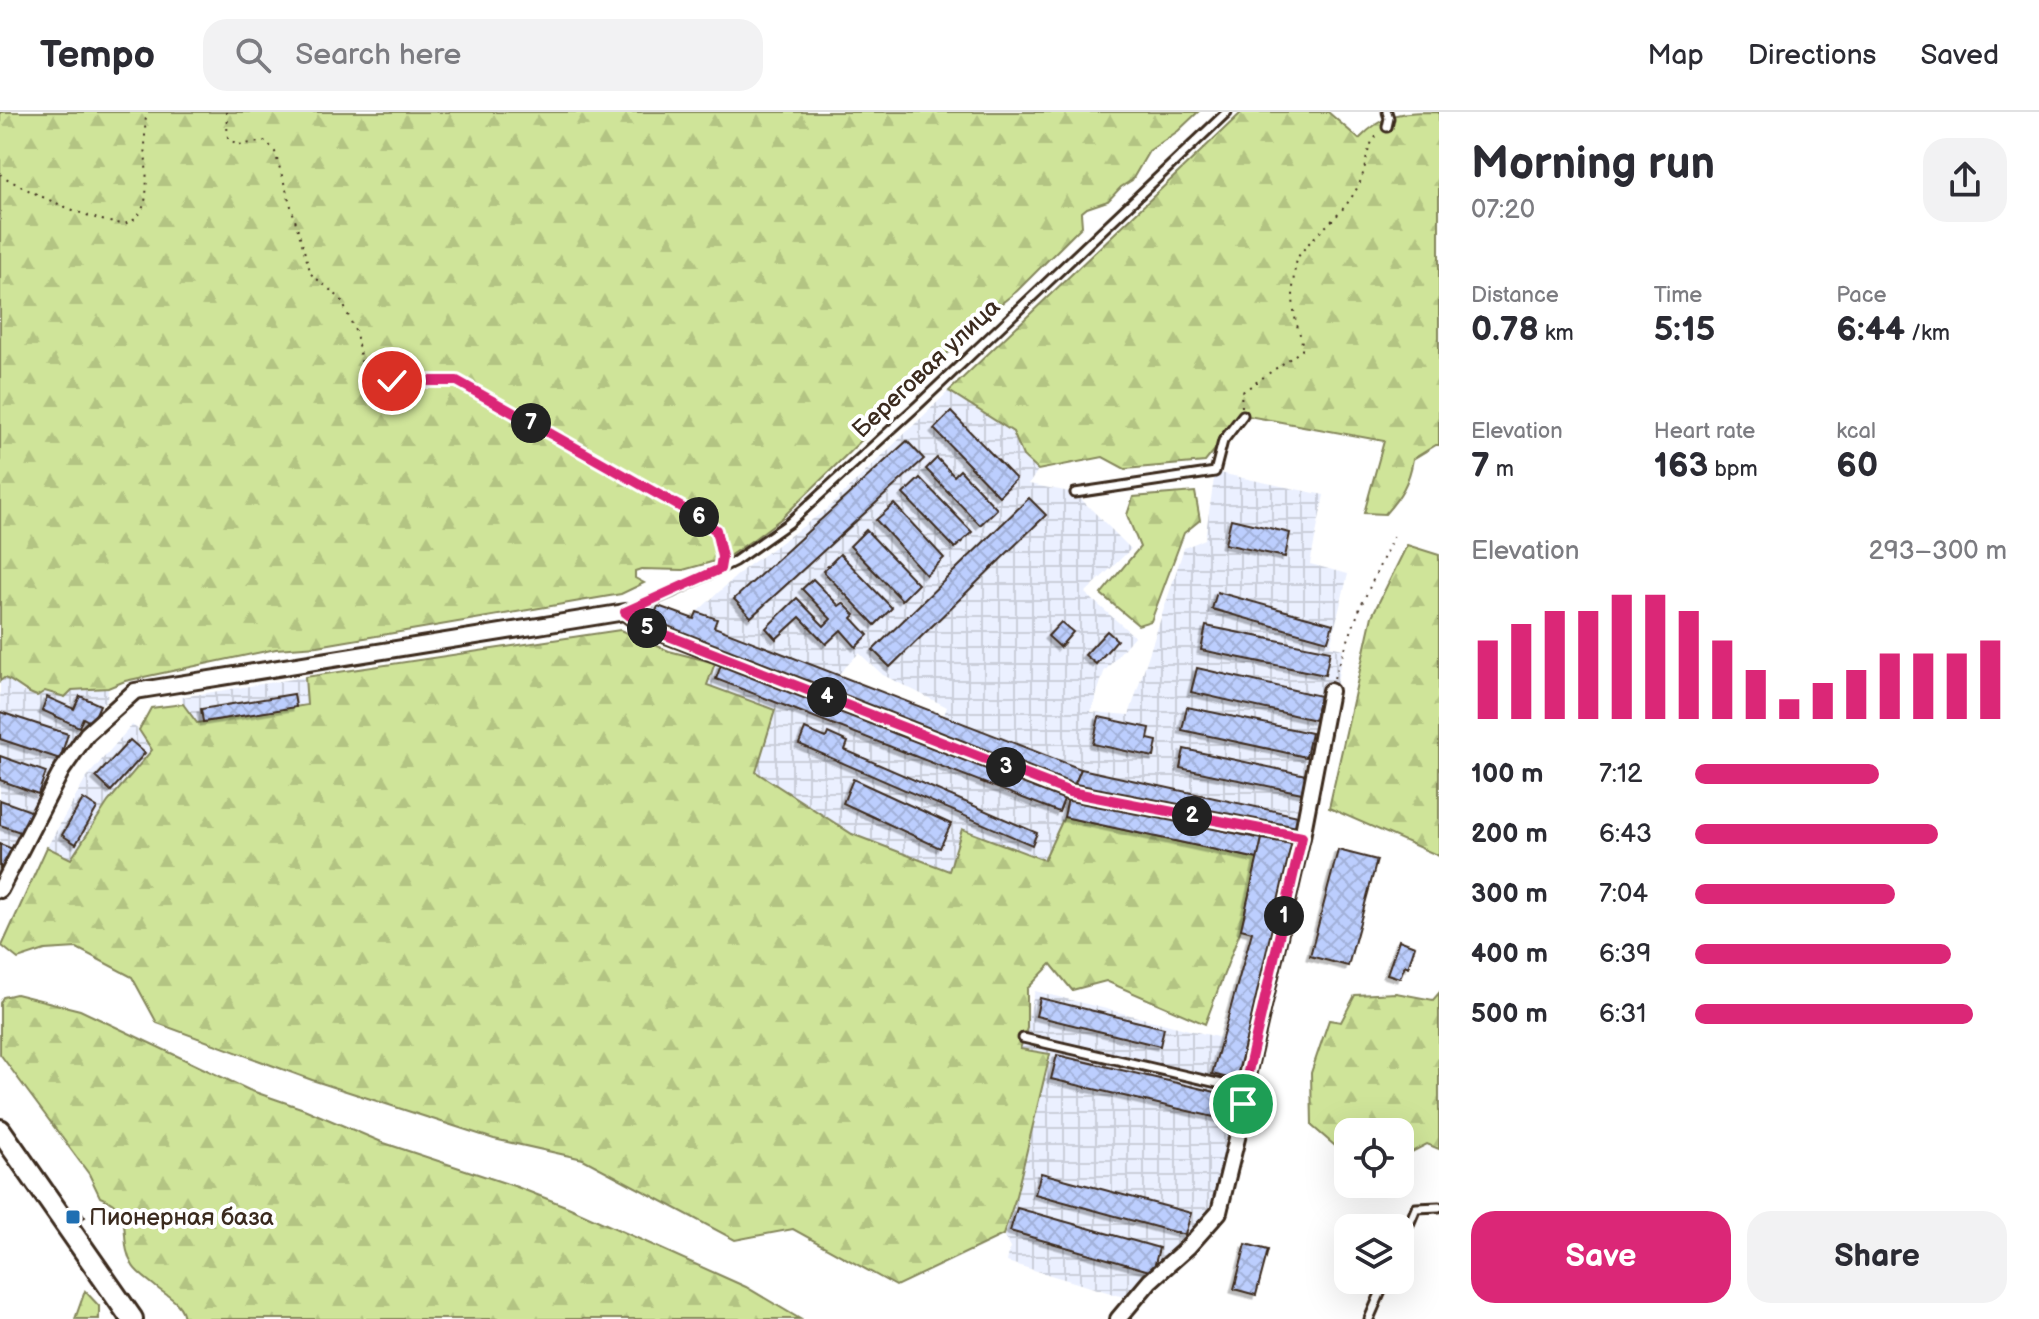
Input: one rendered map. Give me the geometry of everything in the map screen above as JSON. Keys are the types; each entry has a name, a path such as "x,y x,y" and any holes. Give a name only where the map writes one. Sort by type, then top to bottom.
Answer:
{"street":[{"path":"0,890 62,770 87,734 135,691 625,612 643,626 1070,792 1302,837"},
{"path":"1118,1319 1150,1281 1188,1247 1219,1212 1302,837 1330,691"},
{"path":"0,1130 132,1319"}],"lane":[{"name":"Береговая улица","path":"625,612 735,561 789,523 1227,112"},
{"path":"1387,112 1387,127"},
{"path":"1075,493 1215,472 1223,441 1243,415"},
{"path":"1023,1038 1244,1089"},
{"path":"1413,1214 1416,1208 1439,1207"},
{"path":"1369,1319 1380,1294"}],"path":[{"path":"0,174 86,215 125,224 138,218 145,202 144,125 147,112"},
{"path":"226,112 228,138 238,145 266,141 275,152 311,274 341,299 356,333 361,361 371,374 392,381 457,381 705,521 716,530 722,557 720,569"},
{"path":"1243,415 1241,393 1302,350 1303,340 1295,318 1295,267 1298,257 1346,207 1359,184 1371,140 1387,127"},
{"path":"1330,691 1360,608 1394,535"}],"shaded area":[{"path":"949,391 1013,432 1023,456 1038,470 1029,484 1075,493 1131,549 1085,593 1134,636 1104,672 1091,712 1129,715 1184,548 1205,539 1215,472 1324,495 1310,564 1348,574 1330,646 1343,649 1321,770 1219,1212 1134,1300 1007,1262 1010,1248 1003,1235 1015,1200 1049,1055 1020,1050 1035,991 1221,1038 1251,932 1241,929 1258,859 1044,860 962,829 949,872 852,834 756,772 707,684 715,663 1068,798 625,612 649,602 694,619 697,612 744,569 827,509","holes":["859,653 883,675 947,707 944,715 838,675"]},
{"path":"305,677 307,705 197,723 183,704 182,697"},
{"path":"4,678 13,681 23,692 45,691 65,697 72,690 108,688 107,700 100,705 43,803 35,801 0,886 0,681"},
{"path":"132,725 152,750 108,802 71,859 47,847 87,777"}],"green space":[{"path":"0,112 1198,112 1178,131 1149,151 1132,180 1108,201 1081,213 1082,226 1017,291 992,311 977,318 970,338 940,357 929,374 782,518 726,558 683,570 635,571 635,578 644,583 621,594 318,646 276,649 125,681 108,688 72,690 65,697 45,691 37,696 9,680 4,678 0,681"},
{"path":"1242,112 1328,112 1359,139 1377,123 1394,115 1439,112 1439,445 1413,459 1404,489 1385,514 1364,513 1384,441 1243,415 1205,462 1125,469 1103,457 1038,470 1023,456 1013,432 949,391"},
{"path":"1195,492 1200,520 1184,533 1151,621 1138,625 1101,594 1140,547 1127,515 1133,497"},
{"path":"1407,545 1439,555 1439,856 1329,808 1372,616"},
{"path":"620,630 669,651 715,663 707,685 775,710 756,772 852,834 949,871 962,829 1044,860 1064,817 1258,859 1241,929 1205,1024 1106,981 1072,990 1051,964 1027,989 1027,1028 1020,1049 1050,1054 1015,1200 1003,1235 896,1286 793,1229 735,1240 583,1159 494,1139 312,1080 157,1023 132,977 77,948 45,950 18,959 2,946 47,847 71,859 108,802 152,750 139,730 151,708 183,704 197,723 307,705 305,677"},
{"path":"1396,993 1433,1000 1439,993 1439,1149 1427,1144 1414,1151 1414,1118 1334,1118 1334,1145 1312,1126 1311,1073 1329,1020 1341,1022 1355,995"},
{"path":"16,994 80,1010 249,1090 304,1109 384,1143 568,1207 746,1287 800,1319 184,1319 178,1304 135,1269 128,1256 119,1210 100,1197 89,1174 0,1054 0,1003 3,997"},
{"path":"85,1291 99,1306 99,1319 75,1319"}],"building":[{"path":"951,412 1016,479 999,496 934,429"},
{"path":"907,441 924,459 751,617 734,599"},
{"path":"937,458 954,476 960,470 997,509 980,525 926,469"},
{"path":"920,478 972,532 955,548 903,494"},
{"path":"1029,498 1046,515 890,667 873,650"},
{"path":"894,504 944,558 926,575 876,520"},
{"path":"1231,519 1290,533 1285,557 1225,544"},
{"path":"866,530 918,584 902,600 850,546"},
{"path":"840,554 892,608 875,625 823,571"},
{"path":"813,579 839,606 843,603 855,615 852,618 868,635 856,647 841,630 826,644 800,617 776,639 766,628 797,598 824,626 831,619 802,589"},
{"path":"1217,592 1333,624 1328,641 1212,609"},
{"path":"658,606 694,619 697,612 717,619 714,627 1081,769 1074,786 652,622"},
{"path":"1061,622 1073,632 1060,647 1048,636"},
{"path":"1206,626 1330,651 1325,675 1201,650"},
{"path":"1107,631 1117,640 1096,664 1085,655"},
{"path":"721,665 1064,799 1059,812 716,679"},
{"path":"1197,668 1320,696 1315,720 1191,692"},
{"path":"294,694 296,707 203,722 201,709"},
{"path":"80,696 100,705 92,723 83,718 79,727 42,710 47,697 74,709"},
{"path":"1187,707 1311,733 1306,757 1182,730"},
{"path":"0,712 68,734 60,759 0,739"},
{"path":"1099,717 1150,728 1148,739 1157,741 1154,757 1093,744"},
{"path":"805,729 826,738 828,733 848,742 845,750 1037,833 1032,845 799,744"},
{"path":"130,740 145,753 111,791 96,777"},
{"path":"1184,749 1306,775 1302,793 1180,768"},
{"path":"0,756 46,772 38,794 0,780"},
{"path":"1081,769 1298,816 1295,832 1074,786"},
{"path":"853,779 951,824 940,848 843,803"},
{"path":"1068,798 1262,839 1258,859 1064,817"},
{"path":"83,799 97,808 76,844 62,835"},
{"path":"0,800 31,811 23,833 0,825"},
{"path":"1262,839 1295,844 1236,1080 1212,1074 1252,932 1241,929"},
{"path":"0,844 13,849 4,871 0,869"},
{"path":"1338,850 1377,860 1348,966 1310,956"},
{"path":"1399,940 1415,946 1408,967 1405,965 1400,978 1387,974"},
{"path":"1040,998 1164,1028 1160,1046 1036,1016"},
{"path":"1057,1055 1237,1097 1231,1121 1051,1079"},
{"path":"1041,1173 1191,1213 1185,1235 1035,1194"},
{"path":"78,1207 85,1217 80,1220 73,1210"},
{"path":"1017,1208 1159,1248 1153,1272 1010,1231"},
{"path":"1246,1244 1268,1250 1256,1295 1234,1289"}],"place":[{"name":"Пионерная база","path":"73,1217"}],"route":[{"path":"392,381 457,381 716,530 722,557 720,569 625,612 643,626 1070,792 1302,837 1243,1104"}]}
